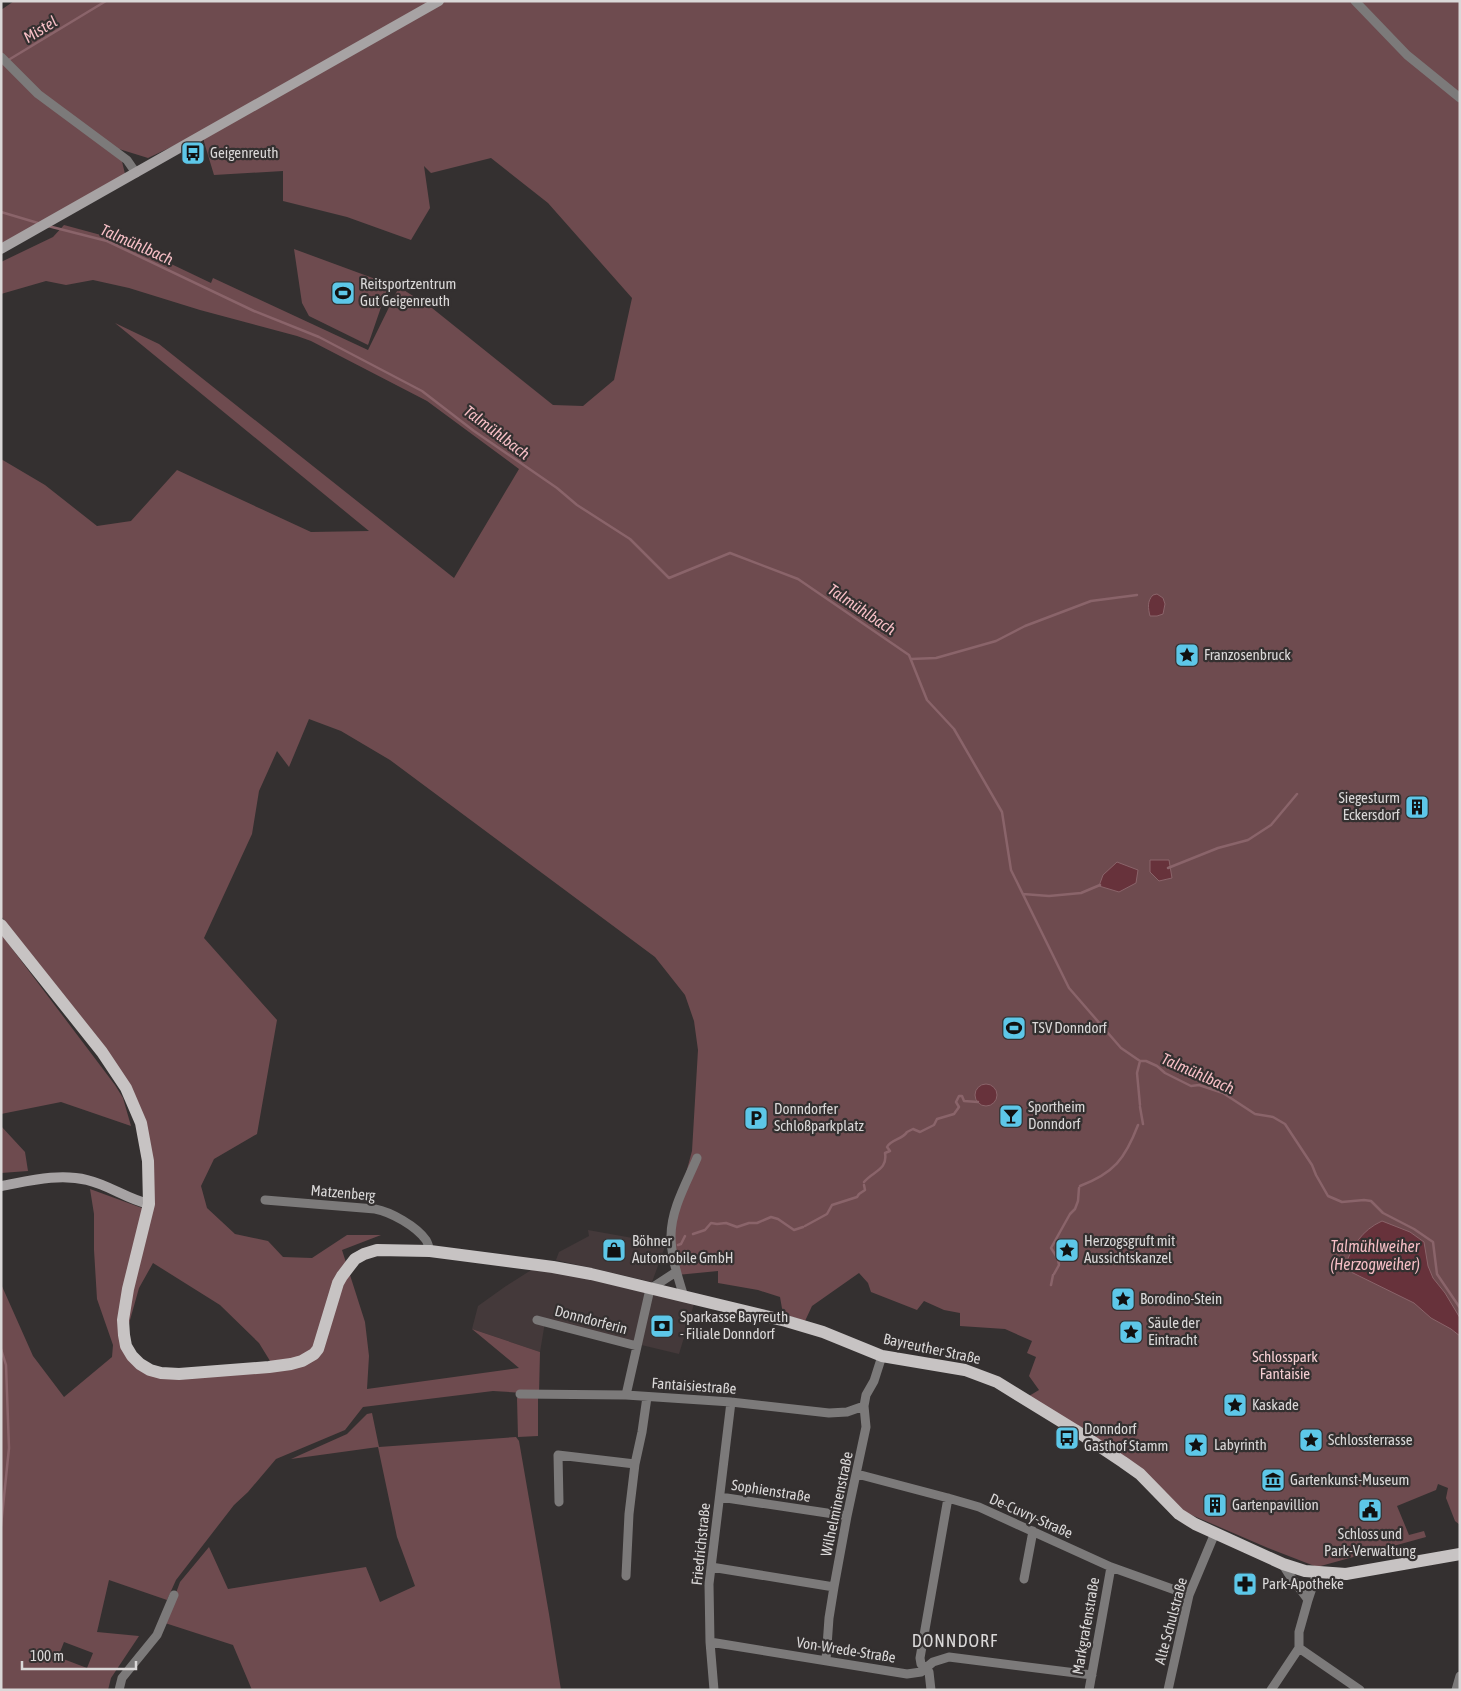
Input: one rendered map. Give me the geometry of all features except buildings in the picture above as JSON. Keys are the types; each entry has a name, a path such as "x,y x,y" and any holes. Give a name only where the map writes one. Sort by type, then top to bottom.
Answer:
{"main road":[{"path":"1,249 439,1"},
{"name":"Bayreuther Straße","path":"1,925 102,1052 126,1088 141,1123 148,1162 149,1204 128,1289 123,1320 126,1346 132,1356 150,1370 179,1374 269,1367 302,1361 314,1354 318,1349 338,1283 342,1276 355,1259 377,1250 430,1251 553,1267 591,1274 786,1321 823,1332 882,1356 964,1370 997,1382 1075,1430 1140,1474 1179,1514 1215,1533 1283,1564 1311,1572 1352,1573 1460,1554"},
{"path":"1,1186 40,1179 70,1178 88,1180 128,1198 149,1204"}],"street":[{"path":"1355,1 1407,55 1460,98"},
{"path":"1,57 38,94 127,160 136,174"},
{"path":"684,1297 676,1272 671,1235 677,1205 697,1158"},
{"name":"Matzenberg","path":"265,1200 386,1211 399,1218 427,1241 430,1251"},
{"path":"650,1289 676,1272"},
{"name":"Donndorferin","path":"626,1396 650,1289"},
{"name":"Donndorferin","path":"537,1320 637,1346"},
{"name":"Wilhelminenstraße","path":"826,1660 829,1618 834,1587 866,1427 864,1406 866,1394 874,1381 882,1356"},
{"name":"Fantaisiestraße","path":"520,1394 626,1396 731,1402 829,1413 847,1412 864,1406"},
{"path":"626,1576 629,1514 635,1464 647,1397"},
{"name":"Friedrichstraße","path":"714,1690 710,1642 709,1584 731,1402"},
{"path":"559,1502 558,1455 635,1464"},
{"name":"De-Cuvry-Straße","path":"857,1474 979,1507 1111,1566 1189,1594"},
{"name":"Sophienstraße","path":"720,1497 847,1516"},
{"path":"931,1690 929,1672 921,1664 920,1658 948,1498"},
{"path":"1024,1579 1033,1531"},
{"name":"Alte Schulstraße","path":"1168,1690 1189,1594 1215,1533"},
{"path":"1283,1564 1308,1600"},
{"name":"Markgrafenstraße","path":"1089,1690 1111,1566"},
{"path":"711,1567 834,1587"},
{"path":"1300,1587 1311,1572"},
{"path":"1271,1690 1299,1648 1299,1632 1308,1600 1311,1572"},
{"path":"120,1690 122,1678 157,1635 174,1595"},
{"name":"Von-Wrede-Straße","path":"710,1642 907,1674 921,1672 933,1662 949,1657 1092,1675"},
{"path":"1299,1648 1360,1690"},
{"path":"1456,1690 1460,1676"}],"shaded area":[{"path":"588,1230 666,1244 652,1282 556,1260 559,1252 589,1236"},
{"path":"536,1267 694,1304 679,1354 545,1322 540,1352 472,1329 478,1306"}],"green space":[{"name":"Schlosspark Fantaisie","path":"14,1 1460,1 1460,1525 1455,1521 1446,1498 1448,1488 1438,1484 1436,1490 1397,1506 1409,1535 1424,1531 1426,1537 1317,1567 1187,1513 1029,1396 1039,1390 1029,1376 1036,1357 1027,1353 1032,1341 1005,1329 960,1326 960,1313 944,1310 924,1301 917,1310 871,1292 868,1283 859,1273 812,1306 805,1321 783,1314 780,1297 758,1290 718,1283 718,1271 677,1275 672,1225 692,1151 698,1050 694,1021 685,995 655,957 390,760 341,731 309,719 289,767 277,751 259,791 252,834 204,938 277,1020 257,1134 214,1159 201,1186 207,1208 235,1234 268,1241 283,1257 312,1258 347,1235 381,1235 342,1250 365,1322 369,1356 367,1389 519,1368 472,1329 540,1352 539,1394 493,1391 363,1407 345,1430 276,1459 248,1492 234,1505 176,1580 167,1600 109,1580 97,1632 139,1636 111,1678 108,1690 1,1690 1,1284 33,1356 64,1397 112,1357 113,1345 97,1299 94,1214 90,1189 142,1208 155,1205 147,1131 111,1058 1,916 1,459 45,485 97,526 131,521 177,470 311,532 369,531 115,323 159,344 454,578 519,469 427,401 311,341 129,288 93,280 66,285 46,281 1,294 1,262 53,237 64,225 123,241 211,283 213,278 368,350 399,287 432,308 553,405 583,406 614,380 632,298 548,203 491,158 431,173 424,166 430,208 411,240 347,217 283,201 283,171 214,175 204,142 203,132 148,158 119,149 126,178 1,245 1,10","holes":["153,1263 220,1305 259,1343 275,1369 149,1373 123,1345 139,1288","64,1642 93,1653 87,1668 58,1657"]},
{"name":"Reitsportzentrum Gut Geigenreuth","path":"294,249 389,284 368,345 309,316 302,303"},
{"path":"1,934 115,1085 123,1098 131,1126 61,1102 1,1114"},
{"path":"1,1126 25,1152 28,1171 1,1173"},
{"path":"538,1397 538,1436 518,1437 517,1398"},
{"path":"372,1413 379,1447 516,1437 519,1441 561,1690 252,1690 233,1645 165,1623 180,1582 209,1547 228,1589 366,1567 380,1602 415,1586 397,1537 378,1447 291,1459 347,1434 367,1414"}],"water":[{"path":"1157,594 1163,598 1165,604 1163,614 1150,616 1149,602 1153,595"},
{"path":"1150,860 1169,860 1172,878 1159,881 1150,872"},
{"path":"1117,862 1138,870 1136,883 1119,892 1099,886 1103,875"},
{"path":"986,1084 994,1087 997,1095 994,1103 986,1106 978,1103 975,1095 978,1087"},
{"name":"Talmühlweiher (Herzogweiher)","path":"1382,1221 1410,1232 1424,1242 1428,1266 1433,1278 1445,1293 1460,1318 1460,1336 1431,1318 1414,1303 1349,1271 1345,1267 1350,1253 1358,1240 1369,1229"}],"waterway":[{"name":"Mistel","path":"10,59 106,1"},
{"name":"Talmühlbach","path":"1,212 38,223"},
{"name":"Talmühlbach","path":"48,226 107,241 254,311 319,337 422,391 474,431 557,488 577,505 630,539 669,578 730,553 798,579 909,655 927,700 954,729 1002,812 1011,870 1069,988 1121,1048 1140,1061 1146,1061 1157,1066 1165,1073 1191,1086 1199,1085 1223,1093 1255,1114 1273,1117 1285,1124 1312,1165 1328,1196 1342,1202 1371,1201 1383,1213 1414,1229 1433,1242 1437,1274 1460,1308"},
{"path":"911,659 936,658 996,641 1025,626 1091,601 1137,595"},
{"path":"1168,868 1218,848 1248,840 1271,825 1297,794"},
{"path":"1023,894 1049,896 1081,893 1100,885"},
{"path":"1140,1061 1137,1073 1140,1105"},
{"path":"864,1182 882,1167 885,1153 890,1151 887,1147 891,1142 913,1129 920,1132 934,1125 937,1119 954,1114 959,1107 956,1102 959,1096 962,1096 964,1101 978,1102"},
{"path":"1140,1107 1143,1124"},
{"path":"1080,1186 1102,1176 1117,1163 1128,1147 1138,1125"},
{"path":"805,1226 827,1214 832,1205 857,1197 865,1190 864,1185"},
{"path":"1054,1274 1059,1265 1058,1259 1051,1248 1070,1214 1075,1209 1079,1188"},
{"path":"693,1234 705,1230 711,1223 726,1223 737,1227 749,1223 757,1223 771,1217 778,1219 794,1230 803,1227"},
{"path":"678,1245 681,1244 685,1236"},
{"path":"1051,1285 1053,1275"},
{"path":"1,1349 6,1365 9,1448 1,1526"}],"place":[{"name":"Geigenreuth","path":"193,153"},
{"name":"Reitsportzentrum Gut Geigenreuth","path":"343,293"},
{"name":"Franzosenbruck","path":"1187,655"},
{"name":"Siegesturm Eckersdorf","path":"1417,807"},
{"name":"TSV Donndorf","path":"1014,1028"},
{"name":"Sportheim Donndorf","path":"1011,1116"},
{"name":"Donndorfer Schloßparkplatz","path":"756,1118"},
{"name":"Böhner Automobile GmbH","path":"614,1250"},
{"name":"Herzogsgruft mit Aussichtskanzel","path":"1067,1250"},
{"name":"Borodino-Stein","path":"1123,1299"},
{"name":"Sparkasse Bayreuth - Filiale Donndorf","path":"662,1326"},
{"name":"Säule der Eintracht","path":"1131,1332"},
{"name":"Kaskade","path":"1235,1405"},
{"name":"Donndorf Gasthof Stamm","path":"1067,1438"},
{"name":"Schlossterrasse","path":"1311,1440"},
{"name":"Labyrinth","path":"1196,1445"},
{"name":"Gartenkunst-Museum","path":"1273,1480"},
{"name":"Gartenpavillion","path":"1215,1505"},
{"name":"Schloss und Park-Verwaltung","path":"1370,1510"},
{"name":"Park-Apotheke","path":"1245,1584"}],"district":[{"name":"DONNDORF","path":"955,1641"}]}
